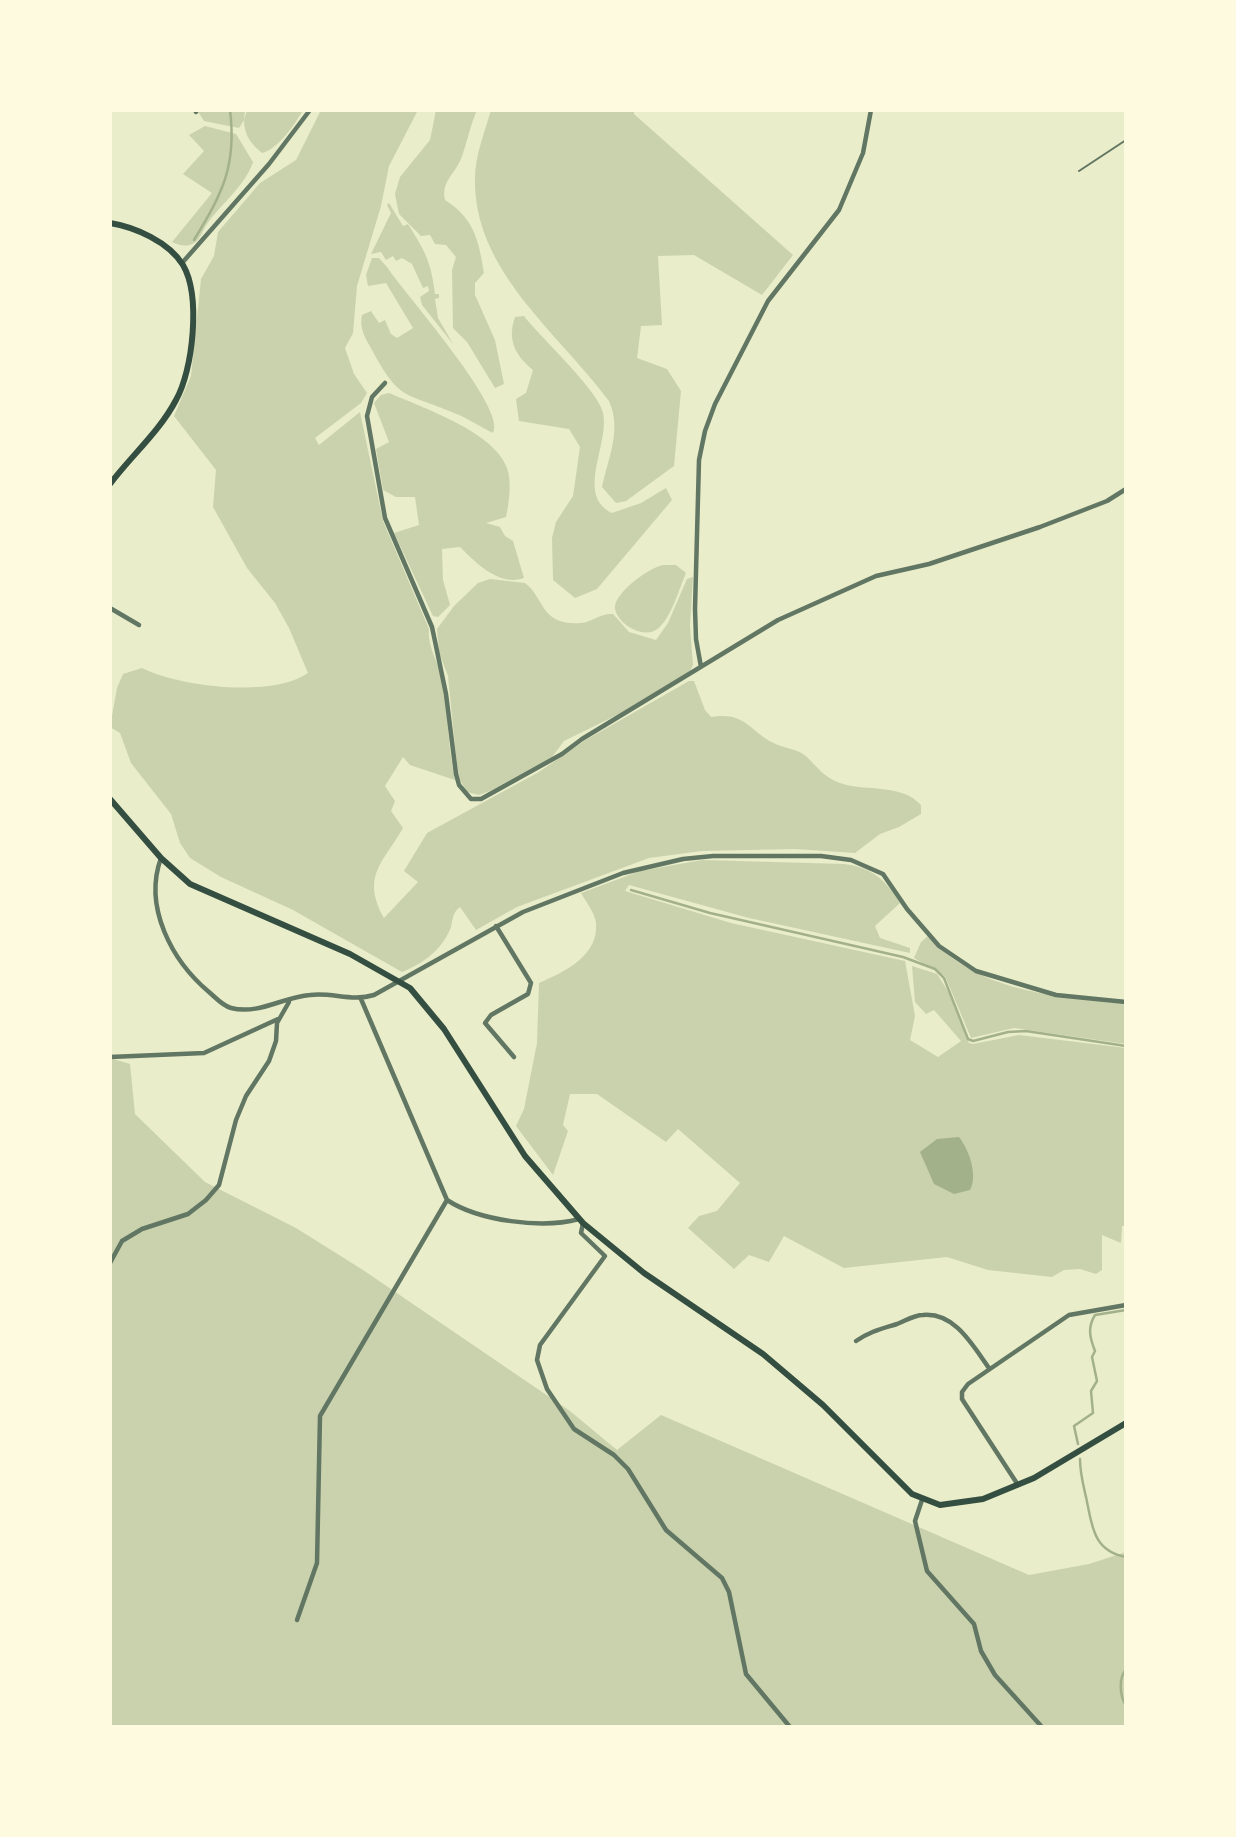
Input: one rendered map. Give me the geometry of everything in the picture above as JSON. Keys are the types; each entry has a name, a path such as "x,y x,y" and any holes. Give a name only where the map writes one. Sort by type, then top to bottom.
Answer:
{"main road":[{"path":"110,484 169,412 187,374 192,311 189,284 182,263 146,235 111,221"},
{"path":"110,799 161,858 201,891 378,968 401,982 431,1011 518,1146 582,1221 644,1273 762,1354 823,1405 922,1500 940,1505 960,1505 1018,1486 1126,1423"}],"street":[{"path":"182,263 269,164 310,110"},
{"path":"701,667 695,609 699,460 705,431 715,404 768,301 839,210 863,153 871,110"},
{"path":"386,383 372,397 367,411 385,518 432,627 446,694 456,774 465,795 471,799 481,799 562,754 582,739 778,620 876,576 929,564 1040,527 1107,501 1126,489"},
{"path":"110,608 139,625"},
{"path":"161,858 157,869 157,888 162,928 186,970 227,1007 252,1010 318,994 361,999 401,982 496,926 580,888 652,865 713,856 821,856 851,860 883,874 939,946 976,971 1056,995 1126,1002"},
{"path":"496,926 531,984 528,994 491,1015 485,1023 514,1057"},
{"path":"361,999 447,1200 483,1217 582,1221 581,1233 605,1256"},
{"path":"110,1263 122,1241 142,1229 158,1226 188,1214 219,1185 241,1108 272,1054 279,1019 291,1000"},
{"path":"110,1057 204,1053 279,1019"},
{"path":"297,1620 317,1563 320,1416 447,1200"},
{"path":"611,1247 540,1345 537,1360 547,1389 574,1429 614,1455 628,1469 666,1530 722,1578 729,1592 746,1674 790,1727"},
{"path":"1018,1486 961,1395 968,1384 989,1368 1069,1315 1126,1305"},
{"path":"856,1341 873,1330 911,1318 923,1315 939,1316 952,1323 968,1339 989,1368"},
{"path":"922,1500 915,1521 927,1571 974,1624 981,1651 995,1675 1042,1727"}],"lane":[{"path":"1079,171 1126,140"}],"shaded area":[{"path":"197,110 245,110 244,120 239,128 204,121"},
{"path":"247,110 303,110 280,142 262,153 249,139 244,120"},
{"path":"321,110 418,110 389,166 381,206 357,286 353,333 345,348 354,374 367,393 361,403 315,438 319,445 360,412 383,521 429,629 430,643 443,682 455,780 410,765 403,757 385,786 395,801 391,811 403,828 377,870 374,891 384,918 418,882 404,871 427,833 539,772 584,741 689,681 694,681 705,710 711,717 733,717 741,720 778,745 804,754 835,781 850,786 893,791 913,798 921,805 921,814 880,834 855,853 795,849 702,851 649,858 517,907 476,930 460,907 437,949 425,960 402,972 293,910 221,877 190,858 180,843 171,814 131,763 120,733 110,727 117,688 123,674 142,668 179,680 226,687 272,685 292,681 308,673 275,603 247,568 213,507 216,470 174,416 191,376 201,279 214,256 218,232 260,183 296,160"},
{"path":"436,110 477,110 461,159 446,183 444,194 445,200 463,214 469,223 480,251 484,273 475,283 475,295 495,340 504,384 495,388 467,342 453,328 452,270 456,257 446,245 435,244 430,235 421,236 399,214 395,194 400,177 430,140"},
{"path":"491,110 634,110 634,114 793,255 762,295 694,255 658,256 662,325 641,326 637,358 667,369 681,391 674,466 626,501 616,503 602,487 614,433 613,412 609,401 522,299 488,243 478,211 475,170"},
{"path":"205,126 236,134 253,162 244,179 198,239 191,244 181,245 172,242 212,193 183,174 204,151 189,135"},
{"path":"389,203 403,226 408,224 426,256 435,294 439,294 439,298 435,299 438,318 453,344 422,305 420,297 429,291 428,286 423,288 412,264 402,258 396,261 393,256 386,260 381,252 371,254 391,213 387,205"},
{"path":"372,258 379,258 387,267 452,350 485,400 493,420 493,433 459,415 414,398 390,379 365,337 361,324 362,315 371,311 379,323 385,320 391,334 397,338 413,328 386,283 368,286 366,275"},
{"path":"524,316 581,378 599,403 604,425 595,482 601,505 612,513 641,503 666,488 672,500 597,589 575,598 553,580 552,538 556,522 573,496 580,447 569,429 519,421 516,399 526,393 533,370 521,359 512,340 515,317"},
{"path":"389,393 473,432 500,455 509,474 506,517 486,523 500,527 505,536 513,541 524,578 506,579 488,572 460,547 442,549 443,580 450,605 438,617 433,616 394,533 419,525 415,497 396,497 383,490 376,449 389,442 374,403 381,395"},
{"path":"663,565 676,565 686,573 670,612 661,625 650,632 637,631 619,618 615,606 617,600 634,581"},
{"path":"693,577 690,626 693,665 690,671 621,713 564,741 552,757 492,790 479,795 467,792 458,777 448,676 439,652 437,629 454,606 478,583 490,579 525,583 545,610 558,620 581,623 613,614 629,632 656,640 668,623 687,579"},
{"path":"702,860 844,864 862,868 877,876 900,903 875,926 880,938 910,948 910,953 749,918 629,885 625,891 731,923 905,961 915,1016 910,1040 938,1057 961,1041 934,1010 926,1014 915,1002 912,966 937,974 949,993 969,1043 1019,1035 1126,1048 1126,1226 1122,1226 1121,1243 1102,1235 1102,1270 1096,1274 1080,1269 1064,1270 1052,1277 988,1270 947,1257 844,1268 784,1236 769,1262 749,1255 734,1269 688,1228 699,1216 717,1211 740,1183 678,1129 666,1142 597,1094 570,1094 563,1125 568,1131 553,1175 516,1126 524,1109 537,1043 539,983 578,961 592,945 595,935 594,915 581,893 640,871"},
{"path":"928,936 971,970 995,981 1045,994 1126,1004 1126,1044 1014,1028 971,1038 945,976 914,958 921,942"},
{"path":"110,1058 130,1064 135,1114 205,1182 296,1228 363,1270 570,1411 617,1450 661,1415 1029,1575 1089,1564 1126,1552 1126,1727 110,1727"},
{"path":"959,1137 969,1156 973,1177 970,1190 954,1194 934,1184 920,1152 937,1139"}],"waterway":[{"path":"194,240 225,179 231,147 230,110"},
{"path":"631,890 710,913 903,957 935,969 944,978 968,1039 973,1041 1008,1032 1026,1031 1126,1046"},
{"path":"1078,1444 1074,1426 1093,1413 1091,1391 1097,1381 1092,1357 1095,1351 1090,1333 1092,1320 1095,1315 1126,1310"},
{"path":"1080,1459 1090,1517 1096,1535 1106,1549 1126,1557"},
{"path":"1126,1669 1121,1688 1126,1706"}]}
